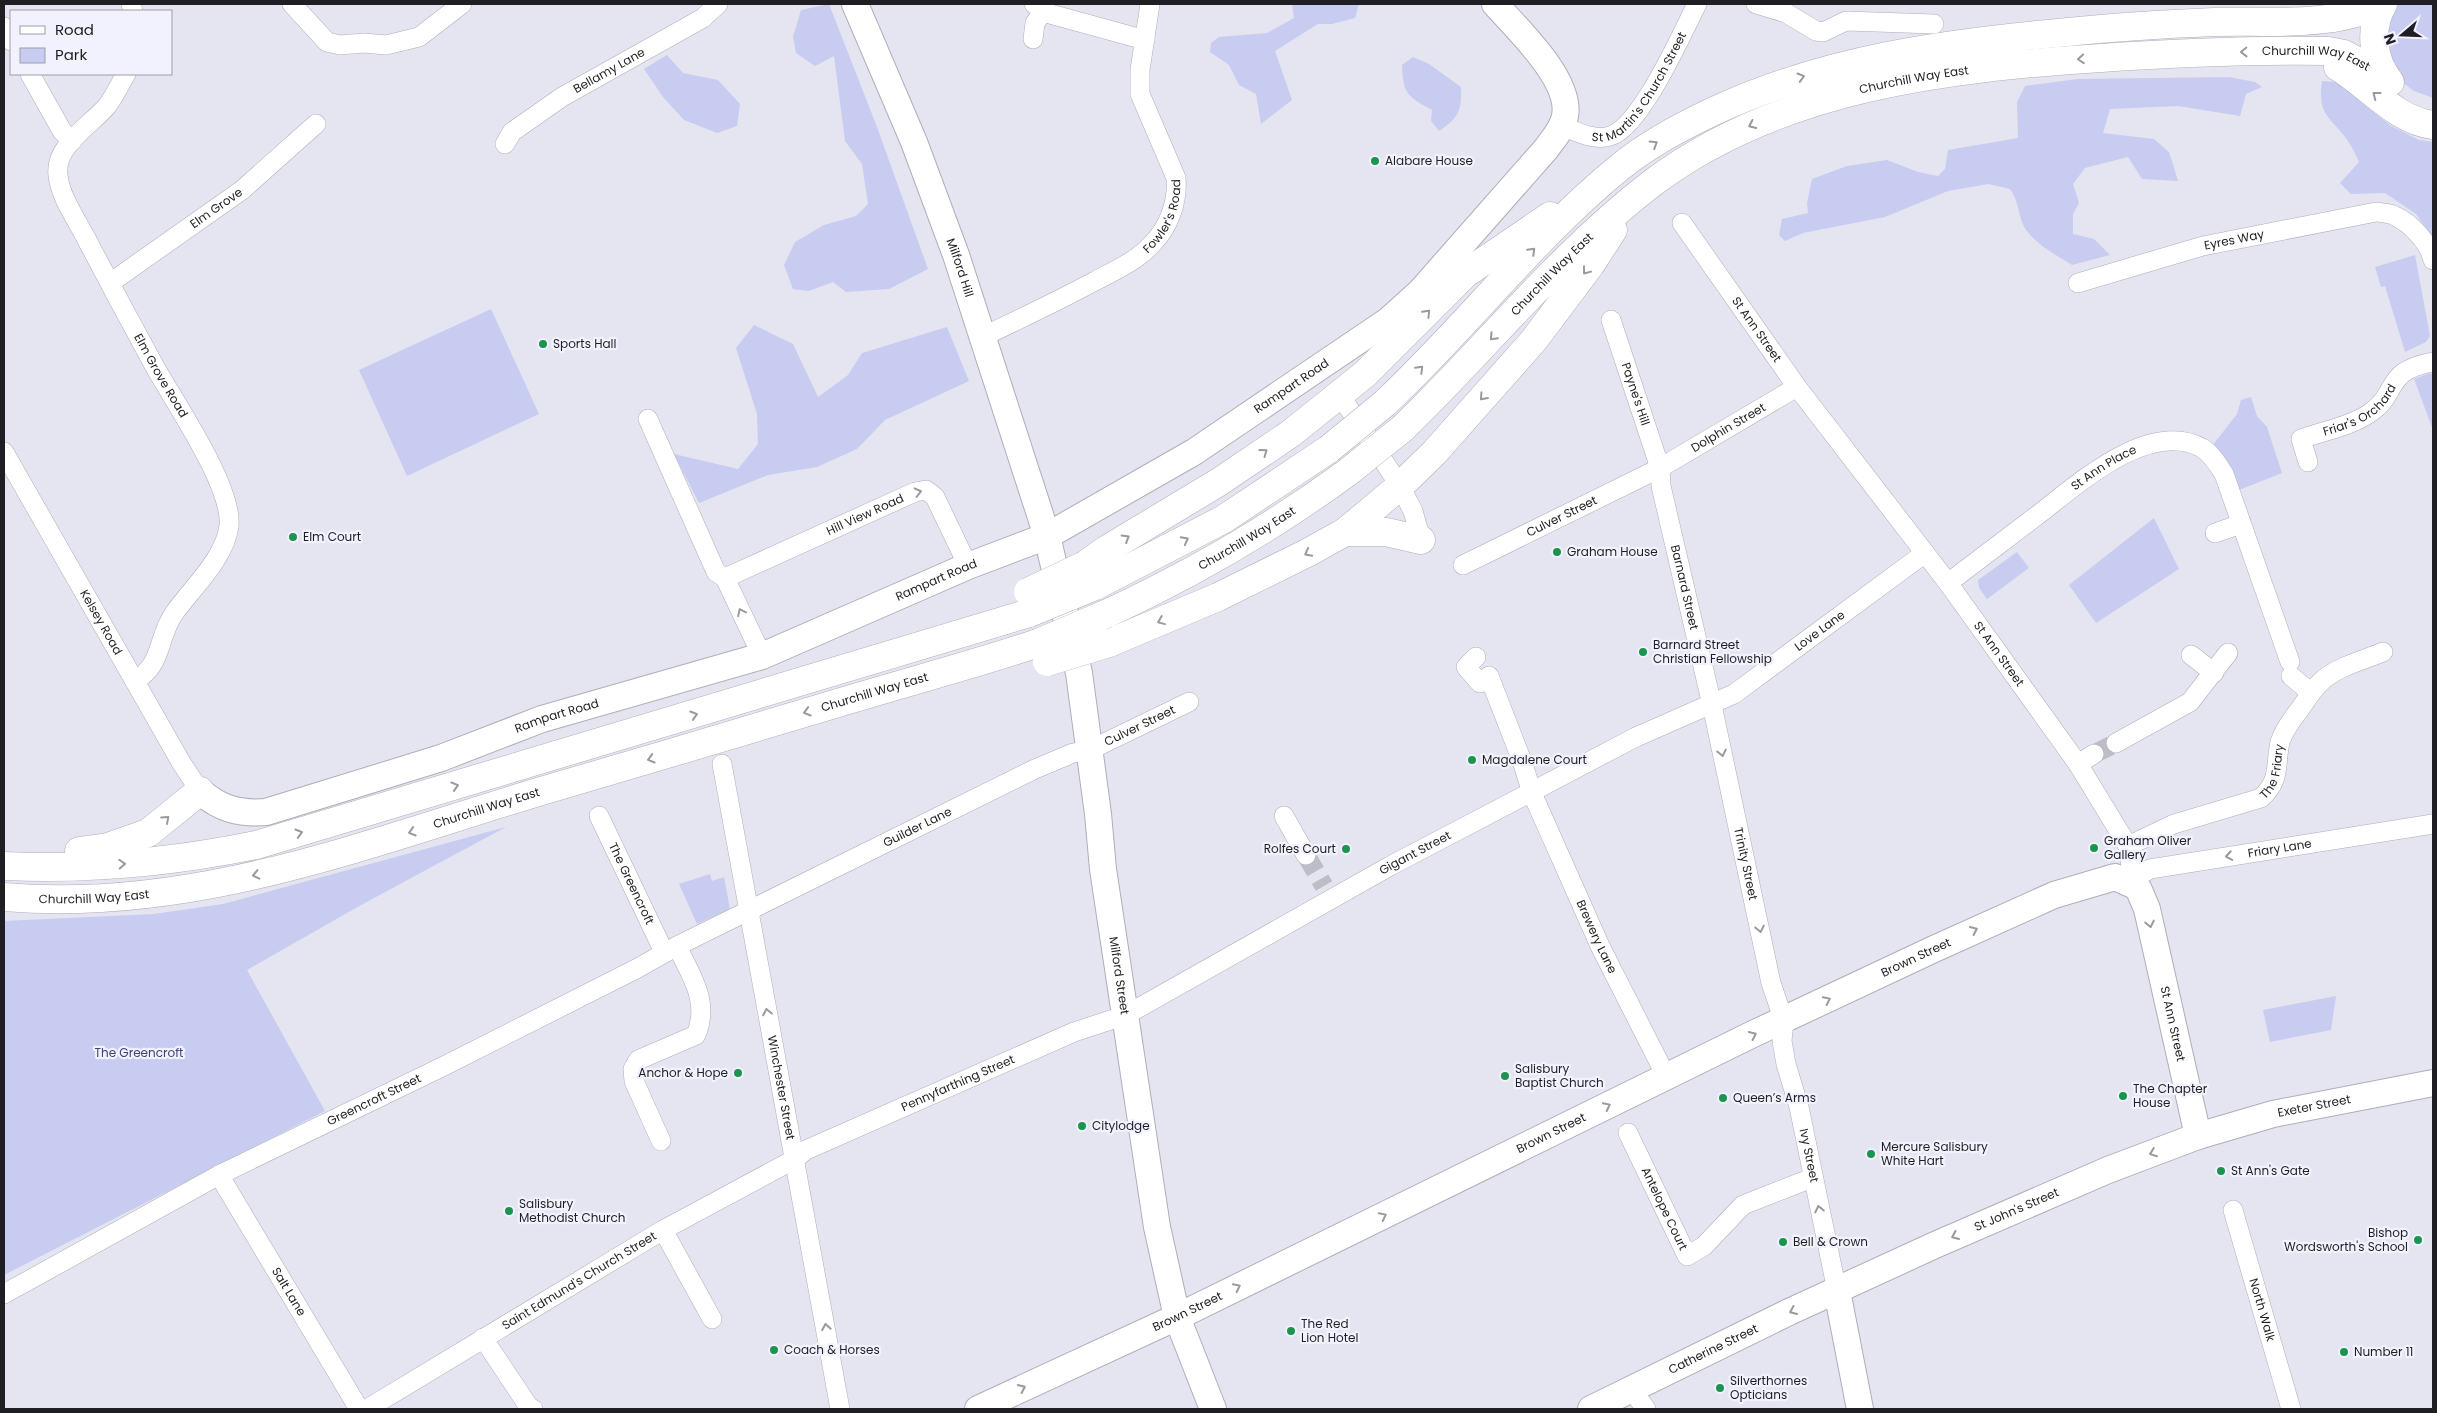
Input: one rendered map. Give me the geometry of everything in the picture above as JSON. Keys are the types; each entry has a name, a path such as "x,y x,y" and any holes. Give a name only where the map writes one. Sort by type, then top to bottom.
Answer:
{"highway":[{"path":"2382,5 2377,20 2374,45 2380,66 2386,77 2411,100 2422,106 2433,108"},
{"path":"4,866 66,867 154,862 199,857 256,845 902,652 1028,602 1224,519 1329,449 1385,403 1464,324 1527,255 1595,188 1621,166 1658,141 1732,102 1789,81 1877,57 1959,43 2086,30 2195,23 2332,18 2382,5"},
{"path":"2292,51 2336,66 2400,113 2416,122 2433,125"},
{"name":"Churchill Way East","path":"4,897 52,898 149,895 182,891 231,881 371,844 900,685 1042,653 1106,614 1217,559 1308,501 1348,472 1404,428 1438,395 1543,283 1631,201 1677,166 1730,136 1778,114 1847,92 1943,75 2048,62 2186,53 2328,51 2344,54 2386,77"},
{"path":"1090,576 1106,550 1253,460 1340,395 1389,351 1465,274 1539,222 1595,188"},
{"path":"1042,653 1108,643 1241,586 1345,532 1400,486 1434,453 1534,340 1591,264 1631,201"},
{"path":"1345,532 1386,532 1420,540"},
{"path":"4,866 123,843 159,826 200,791"}],"street":[{"path":"292,4 327,42 334,44 386,45 419,37 461,4"},
{"name":"Bellamy Lane","path":"505,144 512,132 562,98 703,18 718,4"},
{"name":"Milford Hill","path":"855,4 914,142 956,255 1047,536"},
{"name":"Fowler's Road","path":"982,337 1115,271 1152,245 1163,231 1170,216 1177,191 1172,165 1140,94 1140,70 1150,4"},
{"path":"1495,4 1534,49 1558,81 1565,100 1566,114 1562,126"},
{"name":"St Martin's Church Street","path":"1562,126 1600,138 1612,136 1623,129 1638,113 1698,4"},
{"path":"1756,4 1786,13 1816,32 1823,32 1846,21 1855,20 1890,24 1934,24"},
{"path":"1033,39 1038,8 1145,40"},
{"path":"4,27 10,39"},
{"path":"31,75 62,131 72,140"},
{"name":"Elm Grove Road","path":"125,75 107,106 72,140 59,160 57,174 64,196 209,462 228,511 229,526 218,556 165,627 157,658 148,673 135,681"},
{"name":"Elm Grove","path":"110,283 242,190 316,124"},
{"name":"Rampart Road","path":"200,791 210,800 230,810 241,813 266,812 442,758 542,719 762,656 968,566 1047,536 1194,452 1389,320 1420,292 1546,149 1562,126"},
{"name":"Eyres Way","path":"2078,283 2203,246 2376,212 2395,215 2413,228 2424,242 2433,260"},
{"name":"St Ann Street","path":"1682,223 1797,387 1948,583 2078,764 2128,846 2131,867 2129,882 2139,890 2147,909 2198,1136"},
{"name":"Payne's Hill","path":"1610,320 1660,468"},
{"name":"Friar's Orchard","path":"2308,462 2301,439 2369,414 2379,405 2396,377 2407,369 2433,362"},
{"name":"Dolphin Street","path":"1660,468 1797,387"},
{"path":"1340,395 1400,486 1413,511 1420,540"},
{"path":"648,420 716,572 724,578 762,656"},
{"name":"St Ann Place","path":"1948,583 2102,465 2119,455 2157,443 2181,441 2202,448 2215,460 2224,474 2290,669 2311,693"},
{"name":"Kelsey Road","path":"4,452 200,791"},
{"name":"Culver Street","path":"1463,564 1660,468"},
{"name":"Barnard Street","path":"1660,468 1660,486 1712,705"},
{"name":"Hill View Road","path":"724,578 915,492 926,490 935,497 968,566"},
{"path":"2215,534 2241,524"},
{"name":"Milford Street","path":"1047,536 1074,646 1090,750 1103,869 1151,1195 1177,1317 1213,1409"},
{"name":"Love Lane","path":"1712,705 1734,694 1925,553"},
{"name":"The Friary","path":"2128,846 2174,824 2261,798 2271,789 2276,777 2280,742 2285,731 2311,693 2324,679 2341,669 2384,652"},
{"path":"2116,743 2190,702 2228,653"},
{"path":"2191,654 2214,673"},
{"name":"Brewery Lane","path":"1476,657 1466,667 1480,683 1489,676 1522,761 1532,793 1600,946 1666,1076"},
{"name":"Culver Street","path":"1090,750 1189,702"},
{"name":"Gigant Street","path":"1126,1015 1328,893 1390,866 1636,737 1712,705"},
{"name":"Trinity Street","path":"1712,705 1771,983 1784,1021"},
{"name":"Guilder Lane","path":"747,911 1035,769 1074,752 1090,750"},
{"path":"2078,764 2094,754"},
{"name":"Winchester Street","path":"722,764 747,911 795,1159 840,1409"},
{"name":"The Greencroft","path":"599,816 671,949 699,994 702,1011 696,1035 638,1060 633,1069 634,1081 661,1141"},
{"path":"1284,816 1306,855"},
{"name":"Friary Lane","path":"2129,882 2150,869 2277,847 2433,824"},
{"name":"Brown Street","path":"978,1409 1177,1317 1666,1076 1934,949 2054,895 2115,877 2129,882"},
{"name":"Greencroft Street","path":"4,1294 219,1175 435,1070 747,911"},
{"name":"Pennyfarthing Street","path":"795,1159 806,1150 993,1067 1074,1032 1126,1015"},
{"name":"Ivy Street","path":"1784,1021 1782,1041 1786,1064 1799,1107 1812,1178 1837,1291"},
{"name":"Exeter Street","path":"2198,1136 2272,1114 2433,1083"},
{"name":"Antelope Court","path":"1628,1133 1687,1256 1704,1246 1737,1210 1812,1178"},
{"name":"St John's Street","path":"1837,1291 2071,1185 2198,1136"},
{"name":"Saint Edmund's Church Street","path":"367,1409 663,1230 795,1159"},
{"name":"Salt Lane","path":"219,1175 359,1409"},
{"name":"North Walk","path":"2233,1210 2291,1409"},
{"path":"663,1230 712,1319"},
{"path":"1845,1329 1870,1276"},
{"path":"1837,1291 1860,1409"},
{"name":"Catherine Street","path":"1591,1409 1639,1399 1837,1291"},
{"path":"483,1338 529,1407 533,1409"}],"green space":[{"path":"829,4 877,127 928,269 889,289 846,292 833,282 809,291 793,289 784,265 795,242 824,225 856,216 868,204 862,164 845,141 834,56 815,66 796,53 793,37 801,10"},
{"path":"1292,4 1359,4 1355,18 1332,24 1318,24 1275,51 1292,100 1261,124 1256,94 1239,85 1229,65 1210,52 1211,43 1219,37 1267,33 1294,18"},
{"path":"2395,4 2433,4 2433,98 2414,91 2398,79 2383,44"},
{"path":"667,55 683,73 718,80 740,104 737,126 717,133 684,120 663,97 644,69"},
{"path":"1413,57 1429,64 1461,87 1461,102 1458,113 1451,122 1439,131 1431,121 1432,110 1412,97 1405,88 1402,65"},
{"path":"2229,77 2255,82 2262,87 2246,94 2240,116 2178,106 2110,109 2103,133 2154,139 2169,152 2178,181 2142,179 2128,157 2085,168 2073,184 2079,203 2073,214 2073,234 2094,239 2110,255 2072,265 2036,241 2025,229 2010,189 1988,184 1948,191 1885,217 1803,233 1785,241 1779,235 1782,219 1808,213 1807,203 1812,179 1847,166 1887,160 1918,172 1938,176 1945,169 1948,150 2018,138 2017,102 2025,86 2078,79"},
{"path":"2322,81 2337,82 2391,126 2419,140 2433,142 2433,238 2416,214 2385,193 2351,194 2340,183 2359,162 2348,141 2323,109 2321,102"},
{"path":"2415,255 2430,336 2426,342 2405,352 2385,286 2381,287 2375,267"},
{"path":"491,309 539,414 407,476 359,370"},
{"path":"754,325 793,344 818,397 848,375 862,353 947,327 969,381 885,420 857,449 817,467 768,475 699,503 674,454 738,469 758,444 757,414 736,348"},
{"path":"2430,373 2433,375 2433,430 2414,379"},
{"path":"2251,397 2257,416 2267,427 2282,473 2239,490 2212,446 2237,414 2241,400"},
{"path":"2154,518 2179,569 2096,623 2069,585"},
{"path":"2017,552 2029,568 1987,599 1979,588 1978,580"},
{"name":"The Greencroft","path":"506,827 361,905 247,970 325,1111 4,1275 4,921 154,914 223,904"},
{"path":"710,874 712,881 724,877 730,909 697,924 679,884"},
{"path":"2336,996 2331,1030 2270,1042 2263,1010"}],"tunnel":[{"path":"2094,754 2116,743"},
{"path":"1306,855 1324,886"}],"place":[{"name":"Alabare House","path":"1375,161"},
{"name":"Sports Hall","path":"543,344"},
{"name":"Elm Court","path":"293,537"},
{"name":"Graham House","path":"1557,552"},
{"name":"Barnard Street Christian Fellowship","path":"1643,652"},
{"name":"Magdalene Court","path":"1472,760"},
{"name":"Graham Oliver Gallery","path":"2094,848"},
{"name":"Rolfes Court","path":"1346,849"},
{"name":"Anchor & Hope","path":"738,1073"},
{"name":"Salisbury Baptist Church","path":"1505,1076"},
{"name":"The Chapter House","path":"2123,1096"},
{"name":"Queen’s Arms","path":"1723,1098"},
{"name":"Citylodge","path":"1082,1126"},
{"name":"Mercure Salisbury White Hart","path":"1871,1154"},
{"name":"St Ann's Gate","path":"2221,1171"},
{"name":"Salisbury Methodist Church","path":"509,1211"},
{"name":"Bishop Wordsworth's School","path":"2418,1240"},
{"name":"Bell & Crown","path":"1783,1242"},
{"name":"The Red Lion Hotel","path":"1291,1331"},
{"name":"Coach & Horses","path":"774,1350"},
{"name":"Number 11","path":"2344,1352"},
{"name":"Silverthornes Opticians","path":"1720,1388"}]}
